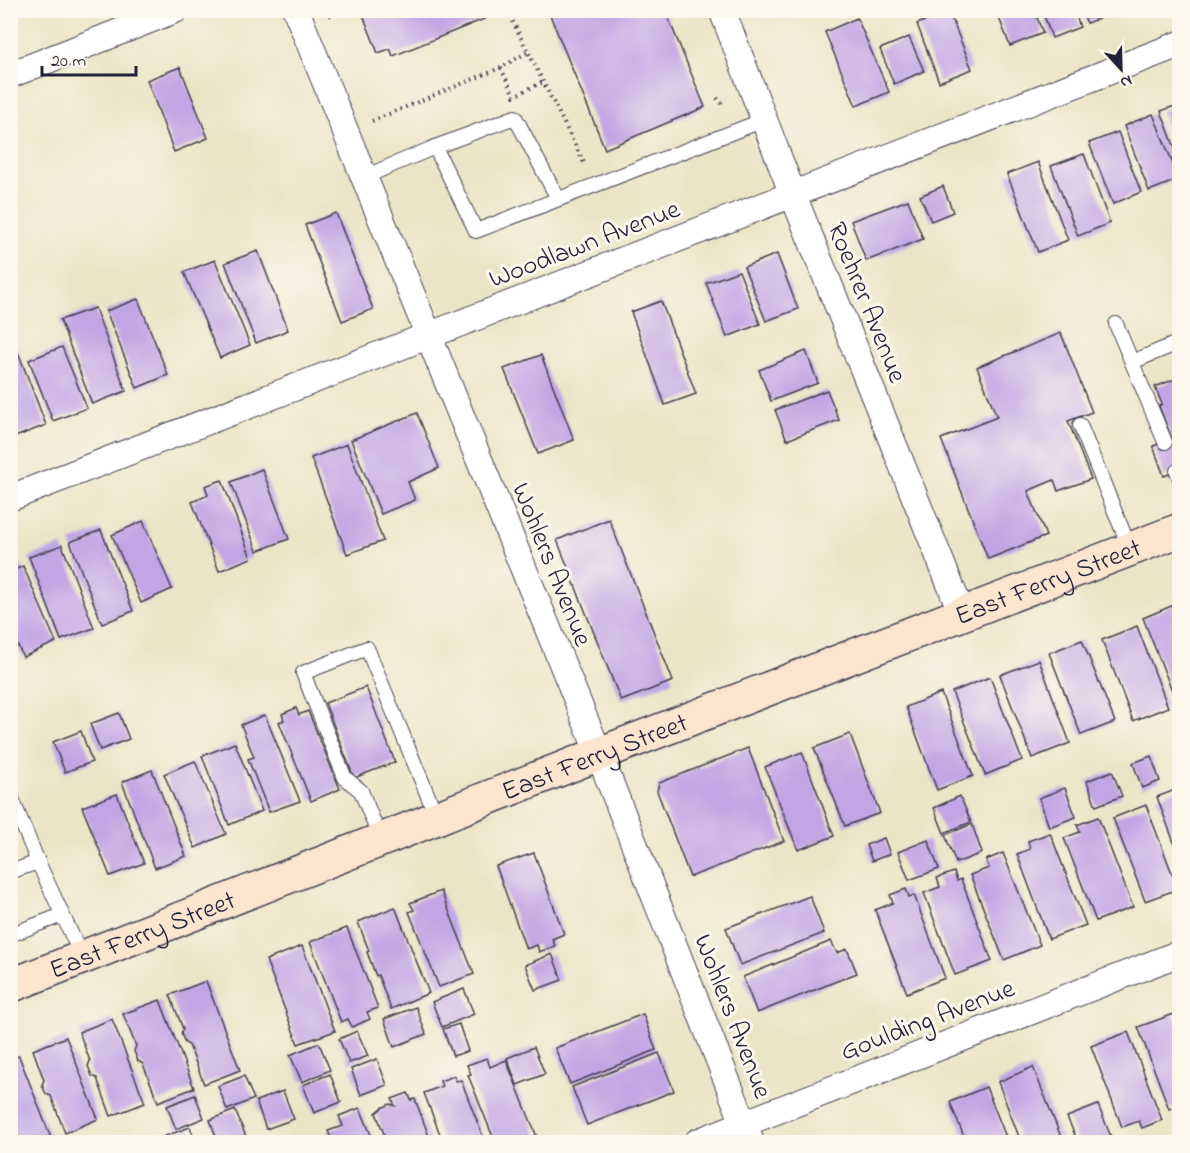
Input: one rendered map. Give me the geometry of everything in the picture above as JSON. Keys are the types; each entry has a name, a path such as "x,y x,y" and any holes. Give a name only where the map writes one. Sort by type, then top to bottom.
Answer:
{"street":[{"path":"10,75 175,10"},
{"name":"Wohlers Avenue","path":"296,10 599,754 747,1133"},
{"name":"Roehrer Avenue","path":"722,10 793,195 962,614"},
{"name":"Woodlawn Avenue","path":"10,498 1179,44"},
{"name":"East Ferry Street","path":"10,986 599,754 1179,530"},
{"name":"Goulding Avenue","path":"697,1143 747,1133 1179,953"}],"lane":[{"path":"364,177 515,117 558,199"},
{"path":"435,147 476,231 764,120"},
{"path":"1116,324 1165,442"},
{"path":"1132,362 1179,342"},
{"path":"1080,424 1130,549"},
{"path":"381,840 360,791 345,777 303,673 367,648 437,818"},
{"path":"10,794 38,862 82,957"},
{"path":"10,872 38,862"},
{"path":"10,935 62,915"}],"path":[{"path":"510,16 587,169"},
{"path":"364,124 500,68 528,52"},
{"path":"500,68 514,96 543,82"},
{"path":"717,98 722,104"}],"building":[{"path":"361,10 504,11 393,56 390,49 378,53"},
{"path":"548,10 665,10 705,107 605,149"},
{"path":"996,10 1034,10 1043,33 1010,46"},
{"path":"1042,10 1074,10 1080,27 1052,38"},
{"path":"1081,10 1105,10 1107,15 1087,23"},
{"path":"949,12 972,69 939,82 917,24"},
{"path":"857,18 889,92 856,106 825,32"},
{"path":"909,37 924,71 894,84 880,49"},
{"path":"180,67 208,138 174,152 147,80"},
{"path":"1180,104 1180,159 1179,159 1161,111"},
{"path":"1153,114 1179,179 1149,191 1124,126"},
{"path":"1118,132 1141,192 1113,204 1089,143"},
{"path":"1084,154 1110,223 1078,236 1051,166"},
{"path":"1038,162 1068,240 1038,252 1007,174"},
{"path":"943,186 953,212 931,221 920,196"},
{"path":"908,200 923,239 866,261 851,221"},
{"path":"336,213 373,309 342,321 305,225"},
{"path":"258,251 288,330 256,343 225,263"},
{"path":"777,254 798,309 766,321 744,267"},
{"path":"215,260 250,345 220,358 184,272"},
{"path":"739,271 760,324 727,337 706,283"},
{"path":"138,299 168,375 137,388 106,311"},
{"path":"661,301 696,394 665,405 631,312"},
{"path":"95,308 126,391 92,404 60,320"},
{"path":"1061,333 1092,412 1068,421 1091,479 1058,491 1054,480 1028,491 1046,536 988,559 941,439 997,417 977,367"},
{"path":"15,344 46,425 15,437 10,425 10,345"},
{"path":"62,347 87,408 53,421 29,360"},
{"path":"806,351 818,383 771,401 759,370"},
{"path":"541,355 574,440 538,454 504,369"},
{"path":"1180,377 1180,470 1164,476 1153,446 1172,439 1159,406 1162,404 1155,387"},
{"path":"827,390 839,420 787,440 775,410"},
{"path":"417,413 439,468 408,482 415,500 381,514 351,440"},
{"path":"347,444 383,541 347,554 311,458"},
{"path":"262,469 289,539 257,551 231,482"},
{"path":"222,480 251,558 219,571 192,502 208,495 205,486"},
{"path":"609,519 673,681 621,701 557,540"},
{"path":"143,521 172,589 141,603 112,535"},
{"path":"101,530 133,611 102,624 70,542"},
{"path":"62,545 94,628 61,640 29,557"},
{"path":"23,566 56,642 23,657 10,628 10,572"},
{"path":"1176,604 1180,613 1180,696 1175,698 1143,618"},
{"path":"1137,626 1168,707 1133,721 1102,640"},
{"path":"1082,640 1115,722 1081,735 1049,653"},
{"path":"1039,660 1070,743 1032,758 1000,675"},
{"path":"990,677 1022,760 985,775 952,692"},
{"path":"366,687 395,762 354,778 325,703"},
{"path":"941,693 973,776 937,790 906,707"},
{"path":"296,708 299,715 308,711 340,789 311,801 279,722 284,720 282,714"},
{"path":"119,713 129,739 100,750 90,724"},
{"path":"265,715 300,801 269,812 248,759 254,757 241,725"},
{"path":"81,731 92,762 65,772 53,742"},
{"path":"850,734 880,813 845,826 814,748"},
{"path":"235,743 262,811 229,825 202,756"},
{"path":"748,748 784,841 690,877 657,791 659,783"},
{"path":"802,752 834,836 798,850 765,767"},
{"path":"1151,756 1160,781 1142,788 1133,763"},
{"path":"195,761 226,834 195,848 164,774"},
{"path":"152,770 186,856 155,868 122,782"},
{"path":"1112,771 1122,796 1096,806 1087,781"},
{"path":"1065,788 1076,817 1049,827 1039,798"},
{"path":"1180,788 1180,856 1179,856 1157,797"},
{"path":"117,794 144,863 110,876 82,807"},
{"path":"960,796 971,822 944,833 934,808"},
{"path":"1146,805 1178,889 1145,901 1113,818"},
{"path":"1098,817 1133,907 1096,921 1064,838 1080,832 1077,825"},
{"path":"972,824 982,853 956,863 945,835"},
{"path":"1050,833 1086,925 1049,939 1017,854 1030,849 1028,841"},
{"path":"884,838 890,854 872,861 866,845"},
{"path":"928,840 939,869 909,880 898,852"},
{"path":"534,853 564,934 552,939 555,946 539,952 537,945 526,949 496,866"},
{"path":"1003,853 1040,945 1004,960 970,875 989,868 986,860"},
{"path":"954,872 957,881 961,879 992,961 955,975 924,893 940,887 937,878"},
{"path":"906,889 909,897 914,895 945,978 907,993 875,910 893,903 890,895"},
{"path":"441,891 474,974 439,987 409,912 414,910 410,903"},
{"path":"810,896 824,933 740,965 726,928"},
{"path":"10,905 18,925 10,928"},
{"path":"395,907 429,993 391,1009 378,975 376,976 358,922"},
{"path":"347,928 378,1008 367,1012 370,1019 352,1027 348,1019 341,1022 310,942"},
{"path":"831,941 837,953 847,949 857,973 757,1013 743,977"},
{"path":"302,946 335,1031 298,1044 266,960"},
{"path":"552,954 562,980 535,990 525,965"},
{"path":"206,981 240,1070 204,1084 189,1045 185,1043 181,1033 183,1029 170,995"},
{"path":"464,989 474,1014 442,1027 432,1002"},
{"path":"160,1000 194,1088 158,1102 143,1064 138,1061 134,1051 136,1046 123,1014"},
{"path":"416,1007 426,1034 394,1047 384,1019"},
{"path":"643,1014 656,1050 570,1084 555,1048"},
{"path":"1174,1014 1180,1029 1180,1105 1169,1109 1138,1027"},
{"path":"112,1019 145,1103 111,1116 97,1078 92,1076 88,1066 90,1061 79,1032"},
{"path":"459,1024 468,1051 453,1056 443,1029"},
{"path":"357,1031 368,1056 349,1063 339,1039"},
{"path":"1128,1032 1162,1120 1142,1128 1139,1121 1122,1127 1091,1046"},
{"path":"66,1037 98,1119 65,1133 51,1096 46,1094 42,1085 44,1080 33,1050"},
{"path":"319,1043 330,1070 302,1082 290,1055"},
{"path":"534,1047 545,1074 517,1085 507,1058"},
{"path":"659,1053 674,1091 587,1125 572,1087"},
{"path":"19,1056 51,1138 40,1142 15,1142 10,1132 10,1059"},
{"path":"487,1058 490,1067 506,1060 539,1142 495,1142 468,1075 471,1074 467,1065"},
{"path":"377,1059 387,1085 361,1095 351,1069"},
{"path":"1033,1067 1063,1142 1021,1142 998,1082"},
{"path":"330,1074 341,1102 314,1113 303,1085"},
{"path":"244,1076 254,1099 227,1110 218,1086"},
{"path":"454,1076 456,1081 461,1080 485,1142 443,1142 424,1093 442,1086 440,1081"},
{"path":"986,1087 1008,1142 966,1142 950,1102"},
{"path":"283,1091 294,1119 266,1129 256,1101"},
{"path":"408,1093 411,1100 415,1099 431,1142 387,1142 376,1113 390,1104 395,1106 392,1099"},
{"path":"195,1095 204,1118 176,1129 167,1106"},
{"path":"1098,1105 1112,1139 1104,1142 1078,1142 1067,1117"},
{"path":"360,1108 374,1142 333,1142 328,1131 343,1126 339,1116"},
{"path":"235,1110 247,1139 237,1142 218,1142 210,1120"},
{"path":"190,1127 196,1142 161,1142 160,1138"}]}
